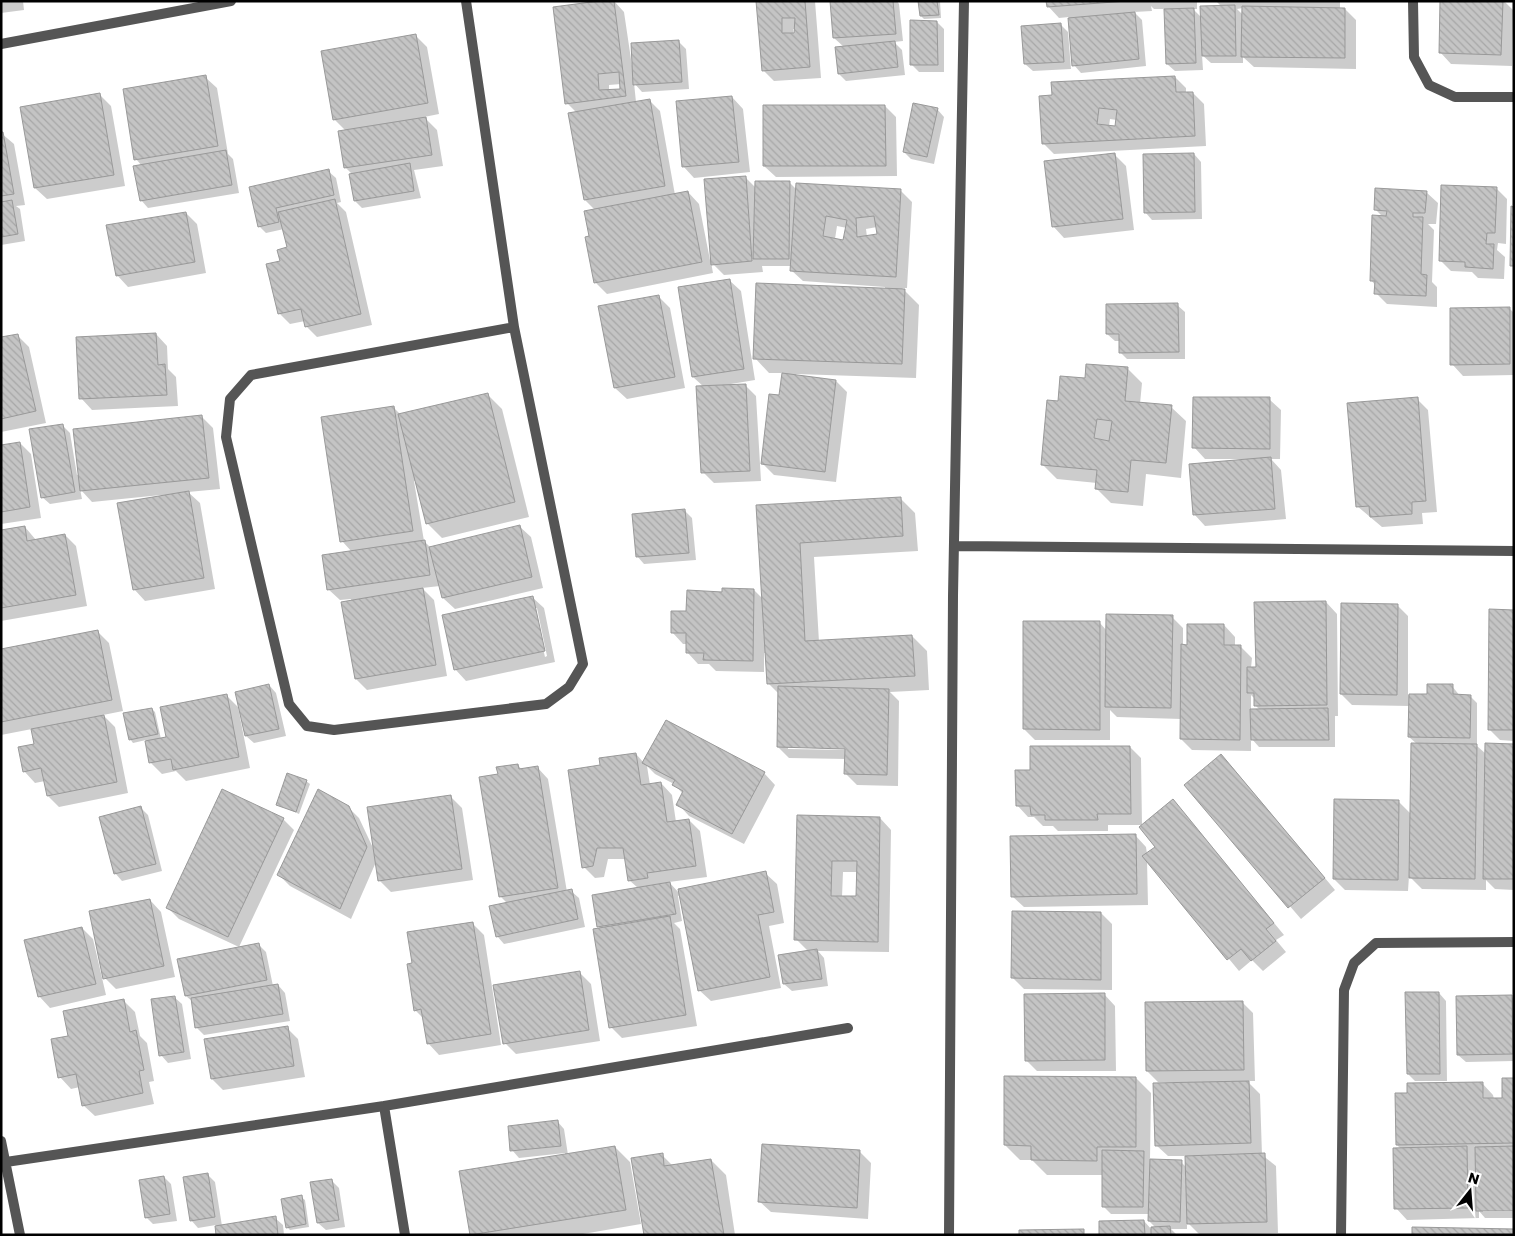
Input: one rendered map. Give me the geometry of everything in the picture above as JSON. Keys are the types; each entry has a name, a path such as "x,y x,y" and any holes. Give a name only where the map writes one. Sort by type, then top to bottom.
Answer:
{"street":[{"path":"1,44 231,1"},
{"path":"466,1 514,327 583,664 569,687 546,704 334,730 307,726 289,704 226,437 230,399 251,375 514,327"},
{"path":"949,1235 955,546 964,1"},
{"path":"1414,1 1414,57 1429,85 1455,97 1514,97"},
{"path":"955,546 1514,551"},
{"path":"1341,1235 1344,990 1354,963 1376,943 1514,942"},
{"path":"6,1162 384,1106 848,1028"},
{"path":"384,1106 405,1235"},
{"path":"1,1141 20,1235"}],"building":[{"path":"614,1 626,96 565,104 553,7","holes":["619,72 620,89 599,90 598,74"]},
{"path":"756,1 805,1 810,67 762,71","holes":["782,18 795,18 794,33 782,33"]},
{"path":"830,1 893,1 896,34 833,38"},
{"path":"918,1 937,1 939,15 920,16"},
{"path":"1046,1 1127,1 1047,7"},
{"path":"1440,1 1503,1 1501,55 1439,53"},
{"path":"1235,5 1236,56 1202,56 1200,6"},
{"path":"1242,6 1345,8 1345,58 1241,57"},
{"path":"1194,8 1196,63 1166,64 1164,9"},
{"path":"1135,12 1139,59 1072,66 1068,18"},
{"path":"910,20 937,21 938,65 910,65"},
{"path":"1061,23 1064,62 1024,64 1021,26"},
{"path":"416,34 428,103 333,120 321,51"},
{"path":"679,40 682,82 633,85 631,43"},
{"path":"895,41 898,67 838,74 835,47"},
{"path":"206,75 218,146 134,160 123,89"},
{"path":"1175,76 1176,92 1193,92 1195,136 1042,144 1039,96 1052,95 1051,82","holes":["1099,108 1117,110 1115,126 1097,124"]},
{"path":"100,93 114,175 34,188 20,107"},
{"path":"732,96 739,162 682,167 676,101"},
{"path":"650,99 665,186 584,200 568,113"},
{"path":"913,103 938,108 927,157 903,152"},
{"path":"763,105 885,105 886,166 763,166"},
{"path":"426,117 432,155 344,168 338,131"},
{"path":"1,132 3,132 14,194 1,196"},
{"path":"226,150 232,185 140,201 133,166"},
{"path":"1115,153 1123,219 1052,227 1044,161"},
{"path":"1194,153 1195,212 1144,213 1143,154"},
{"path":"410,163 414,191 354,201 349,174"},
{"path":"329,169 334,195 276,208 279,222 258,227 249,187"},
{"path":"746,176 752,261 711,265 704,179"},
{"path":"755,181 790,181 789,259 753,259"},
{"path":"796,183 901,189 896,277 790,271","holes":["826,216 847,220 843,240 823,236","874,216 877,234 857,237 856,218"]},
{"path":"1441,185 1497,187 1495,233 1487,233 1486,244 1494,244 1493,269 1465,267 1465,262 1439,261"},
{"path":"1375,188 1427,191 1425,213 1413,213 1413,217 1423,217 1421,274 1427,275 1426,296 1374,294 1375,281 1370,281 1372,215 1386,216 1387,211 1374,210"},
{"path":"688,191 702,262 594,283 585,237 589,236 584,211"},
{"path":"335,199 361,314 305,327 301,309 278,314 266,264 280,261 277,250 287,247 278,212"},
{"path":"12,200 18,234 1,237 1,202"},
{"path":"1511,206 1514,207 1514,266 1510,266"},
{"path":"186,212 195,262 116,276 106,225"},
{"path":"730,279 744,369 692,377 678,287"},
{"path":"756,283 905,289 902,364 753,359"},
{"path":"659,295 675,377 614,388 598,306"},
{"path":"1178,303 1179,352 1119,353 1119,334 1106,334 1106,304"},
{"path":"1510,307 1510,364 1450,365 1450,308"},
{"path":"156,333 158,365 165,364 167,395 79,399 76,337"},
{"path":"18,334 36,411 1,419 1,337"},
{"path":"1086,364 1128,367 1125,401 1172,405 1166,463 1131,460 1128,492 1095,489 1097,470 1041,465 1047,400 1058,401 1060,376 1085,378","holes":["1097,419 1112,421 1109,441 1094,438"]},
{"path":"782,373 836,380 825,472 761,464 769,394 779,395"},
{"path":"746,384 750,471 701,473 696,386"},
{"path":"488,393 515,502 426,524 398,414"},
{"path":"1193,397 1270,397 1270,449 1192,448"},
{"path":"1418,397 1426,501 1412,502 1412,514 1370,517 1369,506 1356,507 1347,403"},
{"path":"394,406 413,531 340,542 321,417"},
{"path":"202,415 209,478 80,491 73,429"},
{"path":"63,424 75,492 41,498 29,429"},
{"path":"20,442 30,507 1,512 1,445"},
{"path":"1271,457 1275,509 1193,515 1189,464"},
{"path":"189,491 204,578 133,590 117,503"},
{"path":"901,497 903,536 800,543 805,641 912,635 915,676 767,684 756,505"},
{"path":"685,509 689,553 636,557 632,514"},
{"path":"520,525 532,577 442,598 429,547"},
{"path":"25,526 27,541 65,534 76,595 1,608 1,530"},
{"path":"425,540 430,575 327,590 322,555"},
{"path":"423,588 436,665 355,679 341,602"},
{"path":"722,588 754,589 753,661 703,660 704,653 686,653 686,633 671,633 671,611 686,611 687,590 722,592"},
{"path":"533,596 545,651 454,670 442,615"},
{"path":"1326,601 1327,705 1254,706 1254,693 1247,693 1247,667 1256,667 1254,602"},
{"path":"1341,603 1398,604 1397,695 1340,694"},
{"path":"1489,609 1514,610 1514,730 1488,730"},
{"path":"1106,614 1173,615 1171,708 1105,707"},
{"path":"1023,621 1100,621 1100,730 1023,729"},
{"path":"1187,624 1224,624 1224,645 1241,645 1240,740 1180,739 1181,644 1187,645"},
{"path":"98,630 112,700 1,722 1,649"},
{"path":"269,684 279,729 245,736 235,692"},
{"path":"1427,684 1453,684 1453,694 1471,695 1470,738 1408,737 1409,694 1427,694"},
{"path":"778,686 889,689 887,775 844,774 845,749 777,747"},
{"path":"227,694 239,757 173,770 171,759 149,763 145,741 166,737 160,707"},
{"path":"152,708 158,734 129,740 123,713"},
{"path":"1328,708 1329,740 1251,740 1250,709"},
{"path":"104,715 117,782 47,796 41,768 23,772 18,747 34,744 31,729"},
{"path":"666,720 765,772 732,834 676,805 683,791 672,785 675,780 642,763"},
{"path":"1411,743 1477,744 1475,879 1409,878"},
{"path":"1485,743 1514,744 1514,879 1483,879"},
{"path":"1030,746 1130,746 1131,814 1097,814 1098,820 1045,820 1045,815 1031,815 1030,806 1016,806 1015,770 1030,770"},
{"path":"636,753 641,785 661,782 667,822 689,819 696,866 647,873 648,878 628,881 623,848 597,848 593,866 582,868 568,770 600,765 599,758"},
{"path":"1221,754 1325,878 1288,908 1184,785"},
{"path":"518,764 519,769 538,766 558,888 499,897 479,777 498,774 496,767"},
{"path":"287,773 307,780 296,812 276,805"},
{"path":"222,789 284,818 228,937 166,908"},
{"path":"318,789 349,806 367,847 340,909 277,875"},
{"path":"451,795 462,869 378,881 367,807"},
{"path":"1173,799 1274,923 1266,929 1276,941 1251,961 1241,949 1227,960 1142,856 1155,847 1139,827"},
{"path":"1334,799 1399,800 1398,880 1333,879"},
{"path":"141,806 156,864 114,874 99,817"},
{"path":"797,815 880,817 878,942 794,940","holes":["832,861 857,861 856,896 831,896"]},
{"path":"1136,834 1137,894 1011,897 1010,836"},
{"path":"766,871 774,912 758,915 770,977 698,991 678,889"},
{"path":"670,882 676,914 597,927 592,895"},
{"path":"572,889 578,919 496,937 489,906"},
{"path":"150,899 164,966 103,979 89,911"},
{"path":"1012,911 1101,912 1101,980 1011,978"},
{"path":"670,916 686,1015 609,1028 593,929"},
{"path":"473,922 491,1034 427,1044 421,1009 414,1011 407,964 412,963 407,932"},
{"path":"82,927 96,984 38,997 24,940"},
{"path":"259,943 267,980 185,996 177,959"},
{"path":"817,949 822,979 783,984 778,955"},
{"path":"580,971 589,1030 503,1044 493,985"},
{"path":"278,984 283,1014 195,1028 191,998"},
{"path":"1405,992 1439,992 1440,1074 1407,1074"},
{"path":"1105,993 1105,1060 1025,1061 1024,994"},
{"path":"1512,995 1513,1054 1457,1055 1456,996"},
{"path":"175,996 184,1052 159,1056 151,999"},
{"path":"124,999 130,1032 136,1030 144,1070 139,1071 143,1093 82,1106 76,1074 58,1078 51,1039 68,1036 63,1011"},
{"path":"1243,1001 1244,1070 1146,1071 1145,1002"},
{"path":"288,1026 294,1066 211,1079 204,1039"},
{"path":"1004,1076 1136,1077 1136,1147 1097,1147 1097,1161 1031,1160 1031,1146 1004,1145"},
{"path":"1502,1078 1514,1078 1514,1143 1396,1145 1395,1093 1407,1093 1407,1083 1483,1082 1483,1098 1502,1098"},
{"path":"1249,1081 1251,1143 1155,1146 1153,1083"},
{"path":"558,1120 561,1146 510,1151 508,1126"},
{"path":"762,1144 860,1150 857,1208 758,1202"},
{"path":"615,1146 626,1210 470,1235 459,1171"},
{"path":"1467,1146 1468,1208 1394,1209 1393,1148"},
{"path":"1514,1146 1514,1211 1476,1211 1475,1147"},
{"path":"1102,1150 1144,1151 1143,1207 1102,1207"},
{"path":"663,1153 664,1166 711,1159 724,1235 644,1235 631,1158"},
{"path":"1265,1153 1267,1222 1187,1224 1185,1156"},
{"path":"1150,1159 1182,1160 1180,1222 1148,1221"},
{"path":"208,1173 215,1217 190,1221 183,1177"},
{"path":"164,1176 170,1214 145,1218 139,1180"},
{"path":"332,1179 339,1220 317,1223 310,1182"},
{"path":"302,1195 306,1224 286,1228 281,1199"},
{"path":"276,1216 278,1235 216,1235 215,1226"},
{"path":"1144,1220 1145,1235 1099,1235 1099,1221"},
{"path":"1170,1226 1171,1235 1151,1235 1151,1227"},
{"path":"1412,1227 1514,1229 1514,1235 1412,1235"},
{"path":"1084,1229 1084,1235 1019,1235 1019,1230"}]}
